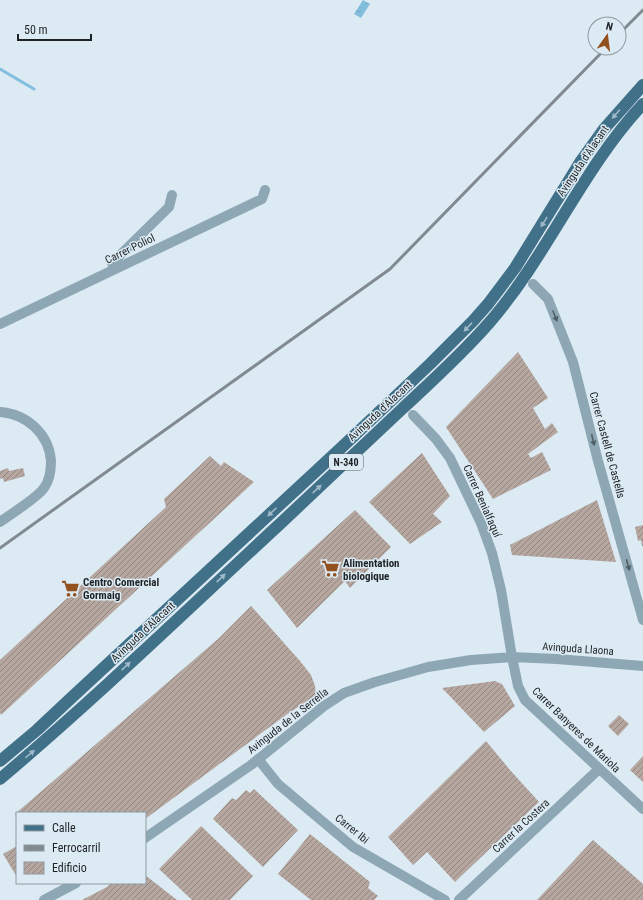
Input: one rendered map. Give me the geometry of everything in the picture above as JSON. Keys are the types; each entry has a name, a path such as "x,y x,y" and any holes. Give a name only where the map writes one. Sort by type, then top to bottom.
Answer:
{"main road":[{"name":"Avinguda d'Alacant","path":"2,758 48,720 342,448 461,334 488,304 515,268 604,128 643,85"},
{"name":"Avinguda d'Alacant","path":"0,778 42,743 105,686 321,486 475,339 516,290 604,153 623,126 643,104"}],"street":[{"name":"Carrer Poliol","path":"0,324 262,199 265,190"},
{"path":"115,269 112,263 169,207 172,195"},
{"name":"Carrer Castell de Castells","path":"533,284 548,298 573,362 598,461 643,620"},
{"path":"0,412 24,419 40,432 49,450 51,466 50,475 43,489 0,522"},
{"name":"Carrer Benialfaquí","path":"413,415 436,439 450,458 481,523 492,553 501,590 512,658"},
{"name":"Avinguda Llaona","path":"512,658 558,658 643,666"},
{"name":"Avinguda de la Serrella","path":"146,837 179,816 258,759 324,706 344,693 375,682 428,667 471,660 512,658"},
{"name":"Carrer Banyeres de Mariola","path":"512,658 518,686 525,700 643,809"},
{"name":"Carrer Ibi","path":"258,759 278,784 353,847 445,900"},
{"name":"Carrer la Costera","path":"459,900 599,769"},
{"path":"44,900 74,884"}],"water":[{"path":"363,0 370,4 361,18 354,14"}],"building":[{"path":"518,352 548,398 533,408 545,429 552,423 558,432 528,454 531,458 542,452 551,470 493,499 446,427"},
{"path":"422,453 450,496 433,514 442,522 410,544 369,502"},
{"path":"210,456 221,466 224,462 254,482 1,715 0,660 166,507 164,499"},
{"path":"8,468 9,471 23,468 25,476 4,482 3,478 0,479 0,471"},
{"path":"597,500 616,562 512,555 510,545"},
{"path":"355,510 391,547 350,588 345,581 297,628 267,590"},
{"path":"643,525 642,546 641,540 638,541 635,527"},
{"path":"251,606 311,675 315,686 316,695 286,715 146,818 146,812 17,812 218,639"},
{"path":"495,681 502,684 515,706 484,732 442,688"},
{"path":"619,715 629,724 618,736 608,726"},
{"path":"486,741 539,802 455,882 427,852 413,865 388,837"},
{"path":"643,756 643,782 630,770"},
{"path":"254,789 298,830 263,867 213,819 232,798 236,800 246,790 250,793"},
{"path":"201,826 253,876 230,900 192,900 159,869"},
{"path":"310,834 370,882 368,888 378,896 374,900 311,900 278,874"},
{"path":"593,840 643,884 643,900 537,900"},
{"path":"16,847 16,875 3,854"},
{"path":"146,876 177,900 82,900 110,884 146,884"}],"waterway":[{"path":"0,69 34,89"}],"railway":[{"path":"627,26 643,10"},
{"path":"0,548 390,269 598,56"}],"place":[{"name":"Alimentation biologique","path":"330,569"},
{"name":"Centro Comercial Gormaig","path":"70,588"}]}
